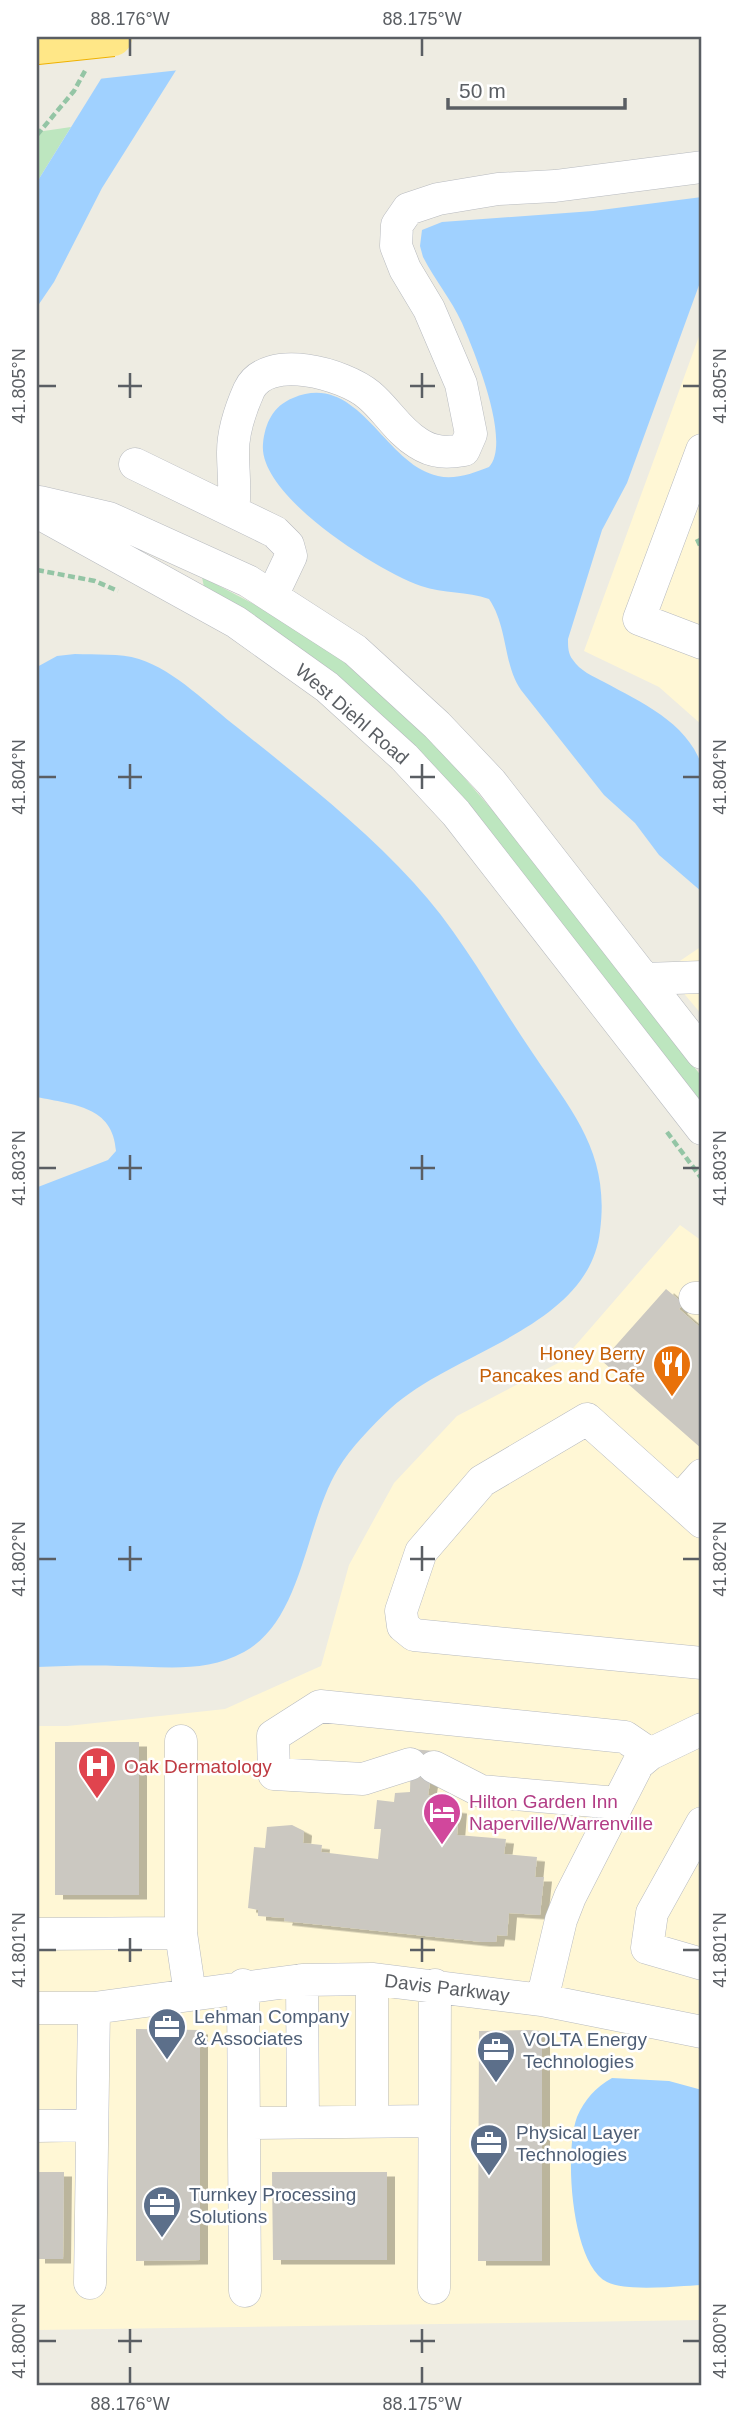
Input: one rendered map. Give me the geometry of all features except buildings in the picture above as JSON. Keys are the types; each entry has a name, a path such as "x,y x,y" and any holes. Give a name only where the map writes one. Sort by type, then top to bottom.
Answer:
{"highway":[{"path":"37,45 102,48"}],"street":[{"path":"233,511 233,450 237,425 250,388 260,376 274,371 320,373 344,380 368,394 399,429 420,445 445,454 464,450 471,434 461,384 429,309 396,246 397,225 408,209 438,199 498,189 555,186 702,167"},
{"path":"702,450 639,619 702,643"},
{"path":"135,464 275,532 288,545 291,556 272,596"},
{"path":"37,502 109,518 248,581 355,650 437,725 491,782 702,1053"},
{"name":"West Diehl Road","path":"37,512 236,622 327,687 404,757 456,813 702,1129"},
{"path":"645,979 702,977"},
{"path":"702,1522 587,1419 475,1488 421,1552 401,1611 404,1626 414,1635 702,1663"},
{"path":"679,1501 702,1475"},
{"path":"617,1803 481,1791 422,1766 362,1779 274,1774 273,1736 320,1706 625,1737 650,1754"},
{"path":"542,2000 561,1920 638,1765 650,1754 702,1729"},
{"path":"181,1741 181,1933 190,1994"},
{"path":"702,1823 652,1913 647,1948 702,1964"},
{"path":"37,1934 181,1933"},
{"path":"372,1979 372,2122"},
{"name":"Davis Parkway","path":"37,2008 94,2008 243,1985 302,1980 372,1979 542,2000 701,2027"},
{"path":"302,1980 303,2122"},
{"path":"243,1985 245,2291"},
{"path":"434,2288 435,1985"},
{"path":"90,2283 94,2008"},
{"path":"244,2123 434,2121"},
{"path":"37,2126 92,2125"}],"path":[{"path":"37,135 74,91 102,48"},
{"path":"37,570 95,581 129,595"},
{"path":"662,1125 702,1179"}],"shaded area":[{"path":"702,328 702,725 659,687 584,651"},
{"path":"702,946 702,1015 665,971"},
{"path":"680,1225 702,1241 702,2320 37,2330 37,1726 67,1726 225,1709 321,1666 349,1565 394,1483 457,1416 562,1361"}],"green space":[{"path":"71,127 37,182 37,132"},
{"path":"202,577 263,609 338,657 426,733 517,839 702,1077 702,1109 551,914 204,587"}],"water":[{"path":"127,37 185,56 102,188 54,282 37,307 37,182"},
{"path":"702,197 702,277 627,483 602,530 568,639 568,648 579,667 662,715 686,737 695,751 702,766 702,892 659,855 635,823 604,795 521,690 511,669 499,621 489,599 421,586 377,565 351,548 299,508 280,486 267,464 263,444 268,422 280,406 293,398 316,393 336,397 354,407 402,455 419,468 438,476 451,477 471,474 489,467 495,455 496,438 489,396 462,323 423,257 420,246 422,230 442,222 593,211"},
{"path":"75,654 132,657 166,672 191,689 307,783 394,862 447,924 563,1097 586,1136 600,1179 600,1231 590,1264 571,1292 545,1315 515,1334 417,1388 377,1422 343,1461 327,1491 301,1569 279,1618 264,1637 244,1652 229,1659 198,1666 37,1667 37,1193 38,1187 108,1160 116,1151 108,1125 99,1116 77,1106 37,1097 37,667 57,656"},
{"path":"612,2078 669,2081 702,2090 702,2285 653,2288 616,2285 607,2282 595,2271 585,2254 578,2231 571,2180 573,2133 577,2117 587,2099"}],"pier":[{"path":"123,37 200,37 180,70 98,79"}],"place":[{"name":"Honey Berry Pancakes and Cafe","path":"672,1398"},
{"name":"Oak Dermatology","path":"97,1800"},
{"name":"Hilton Garden Inn Naperville/Warrenville","path":"442,1846"},
{"name":"Lehman Company & Associates","path":"167,2061"},
{"name":"VOLTA Energy Technologies","path":"496,2084"},
{"name":"Physical Layer Technologies","path":"489,2177"},
{"name":"Turnkey Processing Solutions","path":"162,2239"}]}
